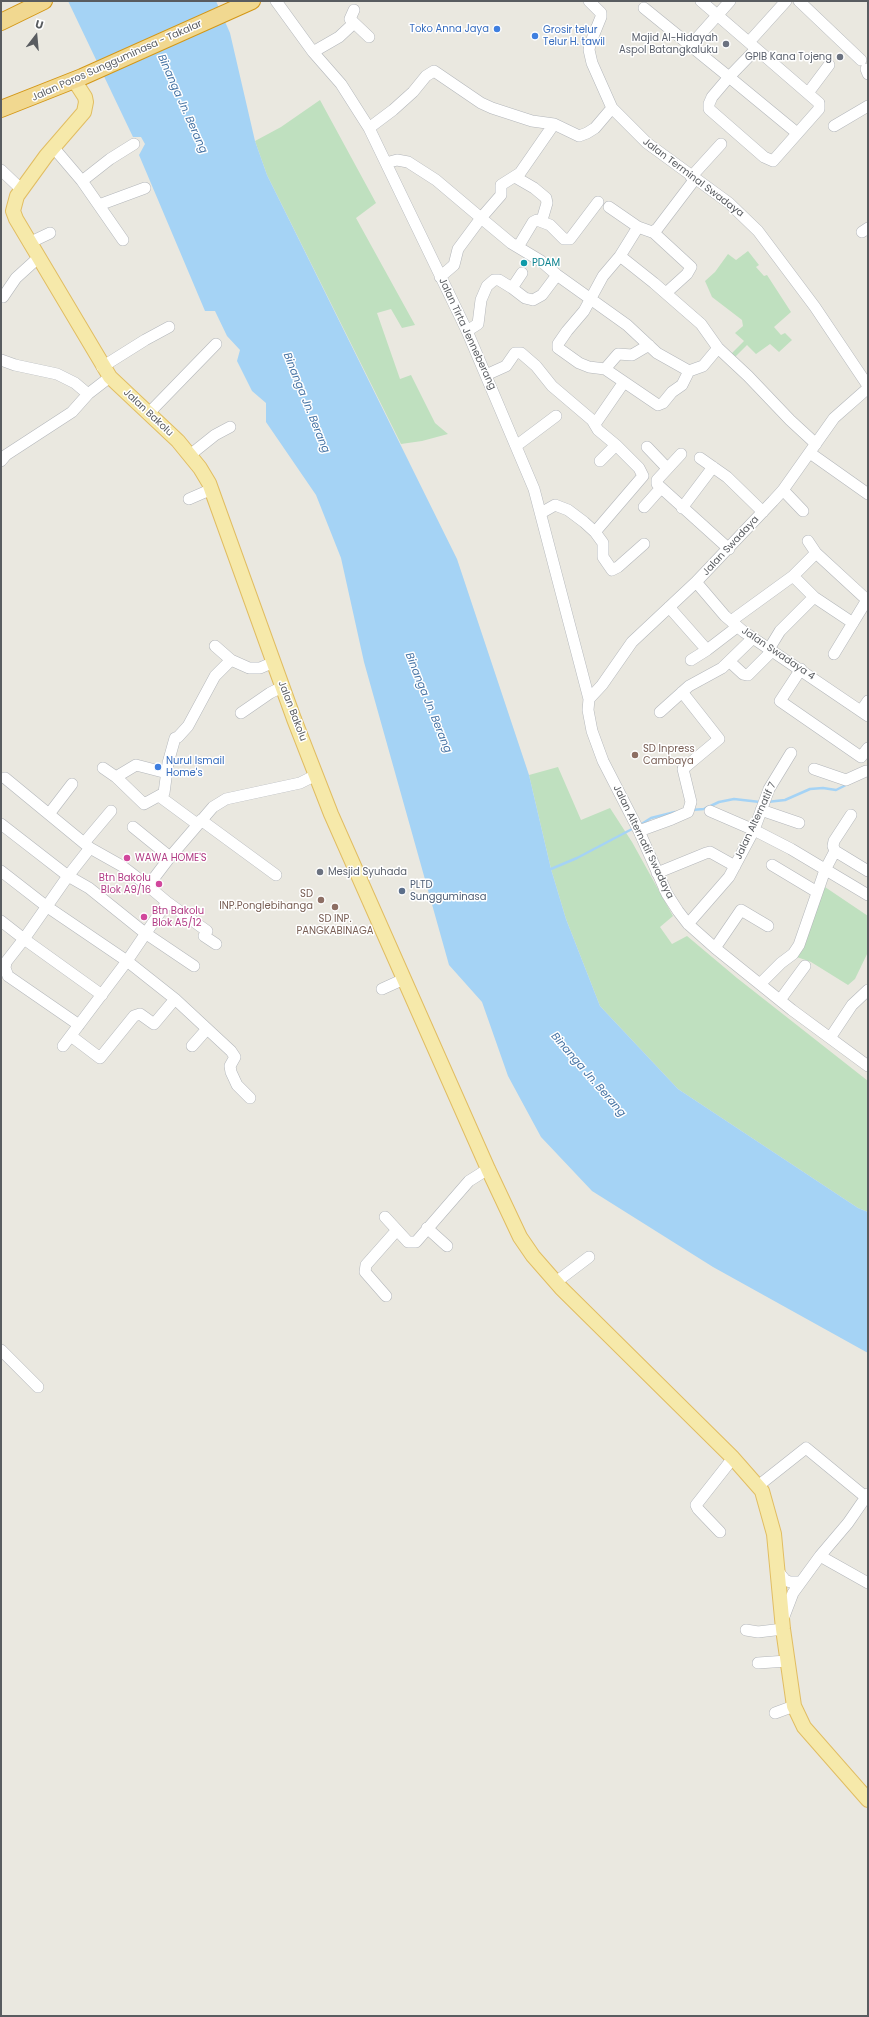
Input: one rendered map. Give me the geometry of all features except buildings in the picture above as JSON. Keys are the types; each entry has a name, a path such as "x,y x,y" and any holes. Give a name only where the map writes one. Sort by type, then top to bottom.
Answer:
{"highway":[{"path":"1,22 44,1"},
{"name":"Jalan Poros Sungguminasa - Takalar","path":"1,109 78,79 252,1"}],"main road":[{"name":"Jalan Bakolu","path":"78,79 85,96 86,106 81,117 19,186 15,201 13,212 29,243 35,260 105,377 178,441 203,472 208,491 274,662 282,687 348,854 483,1172 525,1245 556,1282 733,1458 758,1486 765,1499 774,1534 779,1628 786,1709 804,1727 868,1800"}],"street":[{"name":"Jalan Tirta Jenneberang","path":"276,1 313,52 341,84 369,128 440,278 467,331 530,477 541,513 589,699"},
{"name":"Jalan Terminal Swadaya","path":"589,1 601,13 601,17 589,50 592,63 612,108 647,143 729,203 758,231 811,302 868,387"},
{"path":"701,1 717,15 752,45 808,93 819,103 820,107 773,161 764,157 709,109 709,104 712,98 729,77 752,45 786,1"},
{"path":"690,46 730,1"},
{"path":"799,1 865,67"},
{"path":"644,8 797,133"},
{"path":"354,10 350,17 354,23 369,37"},
{"path":"313,52 339,37 354,23"},
{"path":"808,93 829,65"},
{"path":"369,128 393,110 413,92 426,76 434,71 439,72 481,103 492,108 532,121 554,124 579,136 587,134 595,128 612,108"},
{"path":"834,126 868,106"},
{"path":"440,278 454,265 458,249 500,195 504,182 516,177 533,157 543,139 554,124"},
{"path":"82,181 110,159 134,144"},
{"path":"653,232 693,178 721,144"},
{"path":"53,147 82,181 123,240"},
{"path":"386,163 397,160 408,162 436,180 453,196 518,247 538,259 557,275 591,298 640,335 657,353 689,371"},
{"path":"1,170 19,186"},
{"path":"516,177 534,188 546,198 547,203 542,220"},
{"path":"99,205 145,188"},
{"path":"518,247 533,222 537,220 542,220 567,240 581,226 598,202"},
{"path":"609,207 638,227 653,232 691,267 687,274 666,294"},
{"path":"638,227 620,256 604,276 579,318 567,331 558,346 560,350 579,363 589,367 605,369 658,406 663,403 672,392 682,385 689,371 703,366 718,348"},
{"path":"29,243 50,233"},
{"path":"620,256 701,324 718,348 748,376 790,420 813,448 868,494"},
{"path":"3,297 16,278 35,260"},
{"path":"512,288 522,272"},
{"path":"467,331 478,324 480,305 487,286 494,280 499,280 525,298 533,300 542,295 557,275"},
{"path":"3,456 72,412 105,377 145,340 169,327"},
{"path":"148,414 216,344"},
{"path":"605,369 618,354 632,355 649,345"},
{"path":"486,375 506,366 515,353 521,353 536,366 552,386 595,424 598,430 616,445 639,468 643,476 595,532"},
{"path":"1,360 15,365 57,374 75,382 88,394"},
{"path":"595,424 624,382"},
{"name":"Jalan Swadaya","path":"589,699 606,680 632,642 729,549 783,490 834,418 868,387"},
{"path":"516,446 556,416"},
{"path":"190,455 215,435 230,427"},
{"path":"600,461 616,445"},
{"path":"647,447 667,468"},
{"path":"681,454 657,480 657,484 660,489 729,549"},
{"path":"700,458 727,477 762,512"},
{"path":"682,508 713,467"},
{"path":"644,508 660,489"},
{"path":"783,490 803,511"},
{"path":"189,499 208,491"},
{"path":"541,513 555,505 575,514 595,532 603,543 603,557 612,570 618,567 644,544"},
{"path":"808,541 816,553 867,599 834,654"},
{"path":"691,660 707,650 734,624 792,576 816,553"},
{"path":"792,576 814,597 853,623"},
{"name":"Jalan Swadaya 4","path":"696,582 734,624 864,713"},
{"path":"730,662 743,674 748,675 771,650 780,631 814,597"},
{"path":"669,607 707,650"},
{"path":"660,712 692,684 716,673 730,662 753,638"},
{"path":"215,646 231,660 249,668 255,669 274,662"},
{"path":"103,768 116,777 144,804 164,793 174,738 178,737 188,726 215,676 231,660"},
{"path":"801,669 780,701 865,753 867,774 846,780 814,769"},
{"path":"242,713 270,693 282,687"},
{"path":"638,831 672,820 688,812 691,802 683,769 719,739 682,692"},
{"name":"Jalan Alternatif Swadaya","path":"589,699 588,710 597,744 667,894 688,924 715,948 780,1000 868,1066"},
{"path":"864,713 868,701"},
{"name":"Jalan Alternatif 7","path":"688,924 720,888 735,866 754,830 769,789 791,753"},
{"path":"116,777 136,765 167,773"},
{"path":"148,886 170,857 213,807 226,799 300,783 316,775"},
{"path":"4,778 88,846 122,866 167,902 207,931 204,936 216,944"},
{"path":"48,814 72,784"},
{"path":"159,796 276,875"},
{"path":"761,810 799,823"},
{"path":"79,1025 24,987 6,972 6,962 24,940 112,811"},
{"path":"710,811 754,830 868,895"},
{"path":"851,815 834,841 833,846 836,851 868,871"},
{"path":"1,824 68,876 89,888 145,933 194,966"},
{"path":"133,827 170,857"},
{"path":"760,984 795,951 805,930 825,870 836,851"},
{"path":"657,872 706,852 710,852 735,866"},
{"path":"772,865 817,892"},
{"path":"1,871 46,906 127,961 175,999 234,1055 235,1057 230,1066 231,1072 237,1085 250,1098"},
{"path":"63,1046 102,996 167,902"},
{"path":"715,948 741,910 768,926"},
{"path":"1,921 24,940 102,996"},
{"path":"780,1000 805,966"},
{"path":"382,989 401,980"},
{"path":"830,1038 852,1005 868,990"},
{"path":"71,1036 100,1058 134,1016 140,1014 154,1024 175,999"},
{"path":"192,1046 207,1029"},
{"path":"385,1217 411,1243 416,1242 460,1191 483,1172"},
{"path":"427,1228 447,1246"},
{"path":"386,1296 365,1272 365,1268 397,1230"},
{"path":"556,1282 589,1257"},
{"path":"1,1350 38,1387"},
{"path":"746,1630 758,1632 779,1628 793,1592 867,1497 806,1448 758,1486"},
{"path":"720,1532 696,1505 733,1458"},
{"path":"820,1556 868,1583"},
{"path":"776,1569 785,1580 790,1582 800,1582"},
{"path":"758,1663 783,1661"}],"green space":[{"path":"320,100 376,203 356,218 415,325 402,328 391,309 377,313 400,379 411,375 435,423 448,434 422,441 401,444 267,175 255,141 281,127"},
{"path":"748,251 759,265 756,267 764,276 767,275 791,312 774,327 781,335 785,333 792,340 779,352 770,344 756,354 747,345 734,358 730,355 744,341 735,333 743,326 742,320 712,297 705,281 715,272 728,254 736,260"},
{"path":"558,767 581,820 610,808 632,842 673,916 660,927 672,944 687,936 737,978 868,1081 868,1212 858,1208 678,1089 600,1006 566,919 551,869 529,775"},
{"path":"822,885 868,916 868,952 855,979 848,985 811,962 794,956"}],"water":[{"name":"Binanga Jn. Berang","path":"68,1 216,1 230,33 255,141 267,175 457,559 529,775 551,869 566,919 600,1006 678,1089 858,1208 868,1212 868,1353 713,1267 592,1191 541,1137 508,1076 482,1002 449,965 364,662 341,558 316,495 266,422 266,403 252,391 237,361 240,350 227,336 215,311 205,311 139,155 145,144 141,137 133,137"}],"waterway":[{"path":"767,802 785,800 810,789 823,788 836,790 848,784"},
{"path":"691,810 704,809 719,802 734,799 760,802"},
{"path":"640,825 651,818 675,812"},
{"path":"551,869 577,858 634,828"}],"place":[{"name":"Toko Anna Jaya","path":"497,29"},
{"name":"Grosir telur Telur H. tawil","path":"535,36"},
{"name":"Majid Al-Hidayah Aspol Batangkaluku","path":"726,44"},
{"name":"GPIB Kana Tojeng","path":"840,57"},
{"name":"PDAM","path":"524,263"},
{"name":"SD Inpress Cambaya","path":"635,755"},
{"name":"Nurul Ismail Home's","path":"158,767"},
{"name":"WAWA HOME'S","path":"127,858"},
{"name":"Mesjid Syuhada","path":"320,872"},
{"name":"Btn Bakolu Blok A9/16","path":"159,884"},
{"name":"PLTD Sungguminasa","path":"402,891"},
{"name":"SD INP.Ponglebihanga","path":"321,900"},
{"name":"SD INP. PANGKABINAGA","path":"335,907"},
{"name":"Btn Bakolu Blok A5/12","path":"144,917"}]}
